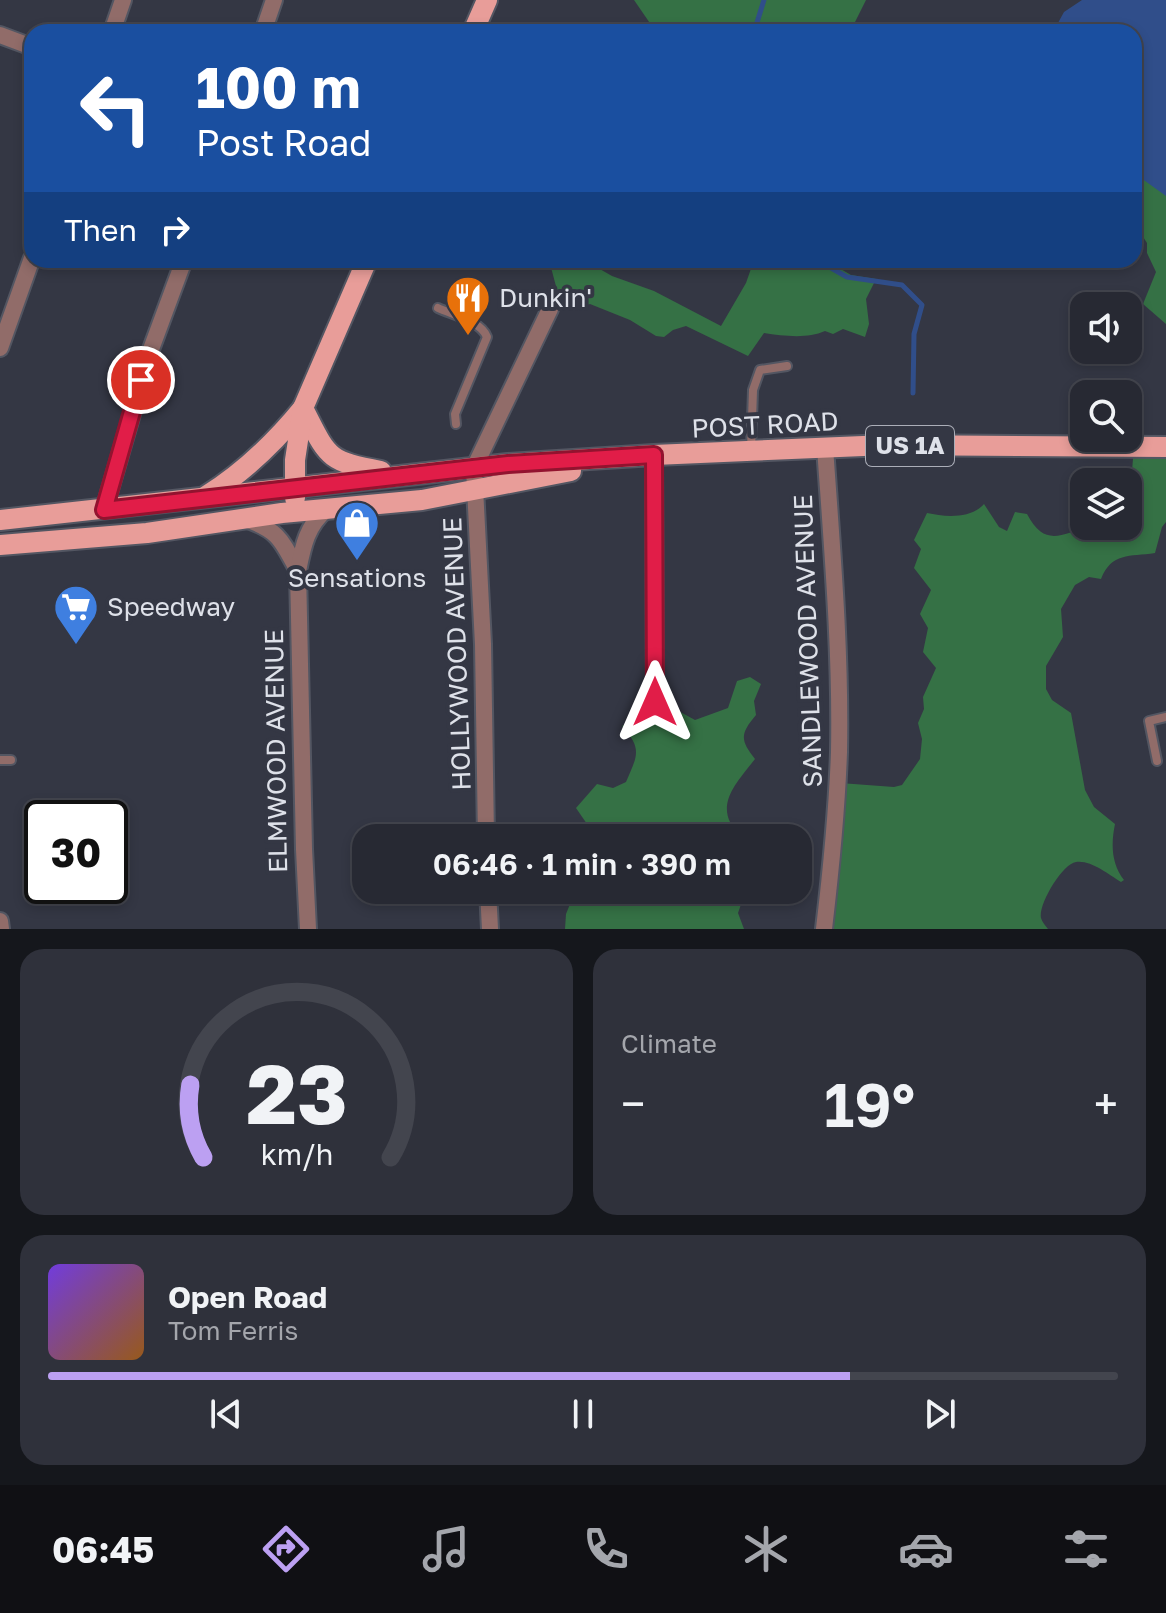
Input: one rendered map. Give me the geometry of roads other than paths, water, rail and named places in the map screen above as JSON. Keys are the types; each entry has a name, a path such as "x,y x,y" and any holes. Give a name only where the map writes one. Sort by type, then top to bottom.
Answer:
{"main road":[{"path":"476,24 487,0"},
{"path":"295,512 295,460 303,408 364,268"},
{"path":"303,408 324,449 334,459 351,466 405,476"},
{"path":"203,498 241,471 283,432 303,408"},
{"name":"POST ROAD","path":"0,520 474,468 654,455 825,447 1166,447"},
{"name":"POST ROAD","path":"0,545 147,533 295,512 422,500 654,455"}],"street":[{"path":"115,24 123,0"},
{"path":"266,24 274,0"},
{"path":"0,35 24,44"},
{"path":"0,348 28,268"},
{"path":"104,510 150,352 181,268"},
{"path":"474,468 550,309"},
{"name":"SANDLEWOOD AVENUE","path":"824,929 833,851 839,751 836,598 825,447"},
{"path":"654,455 655,702"},
{"name":"HOLLYWOOD AVENUE","path":"474,468 483,644 486,824"},
{"name":"ELMWOOD AVENUE","path":"308,929 298,571 303,543 314,519 327,509"},
{"name":"ELMWOOD AVENUE","path":"243,519 268,526 284,544 298,571"},
{"path":"489,904 490,929"},
{"path":"0,921 1,929"}],"lane":[{"path":"438,308 485,330 487,337 455,414 456,424"},
{"path":"751,451 753,390 760,370 787,366"},
{"path":"1157,761 1149,721 1166,717"},
{"path":"0,760 11,760"}],"water":[{"path":"1082,0 1166,0 1166,196 1142,179 1142,24 1057,24 1064,12"}],"waterway":[{"path":"756,24 764,0"},
{"path":"831,268 847,277 902,285 922,305 914,334 913,393"}],"place":[{"name":"Dunkin'","path":"468,337"},
{"name":"Sensations","path":"357,562"},
{"name":"Speedway","path":"76,646"}]}
